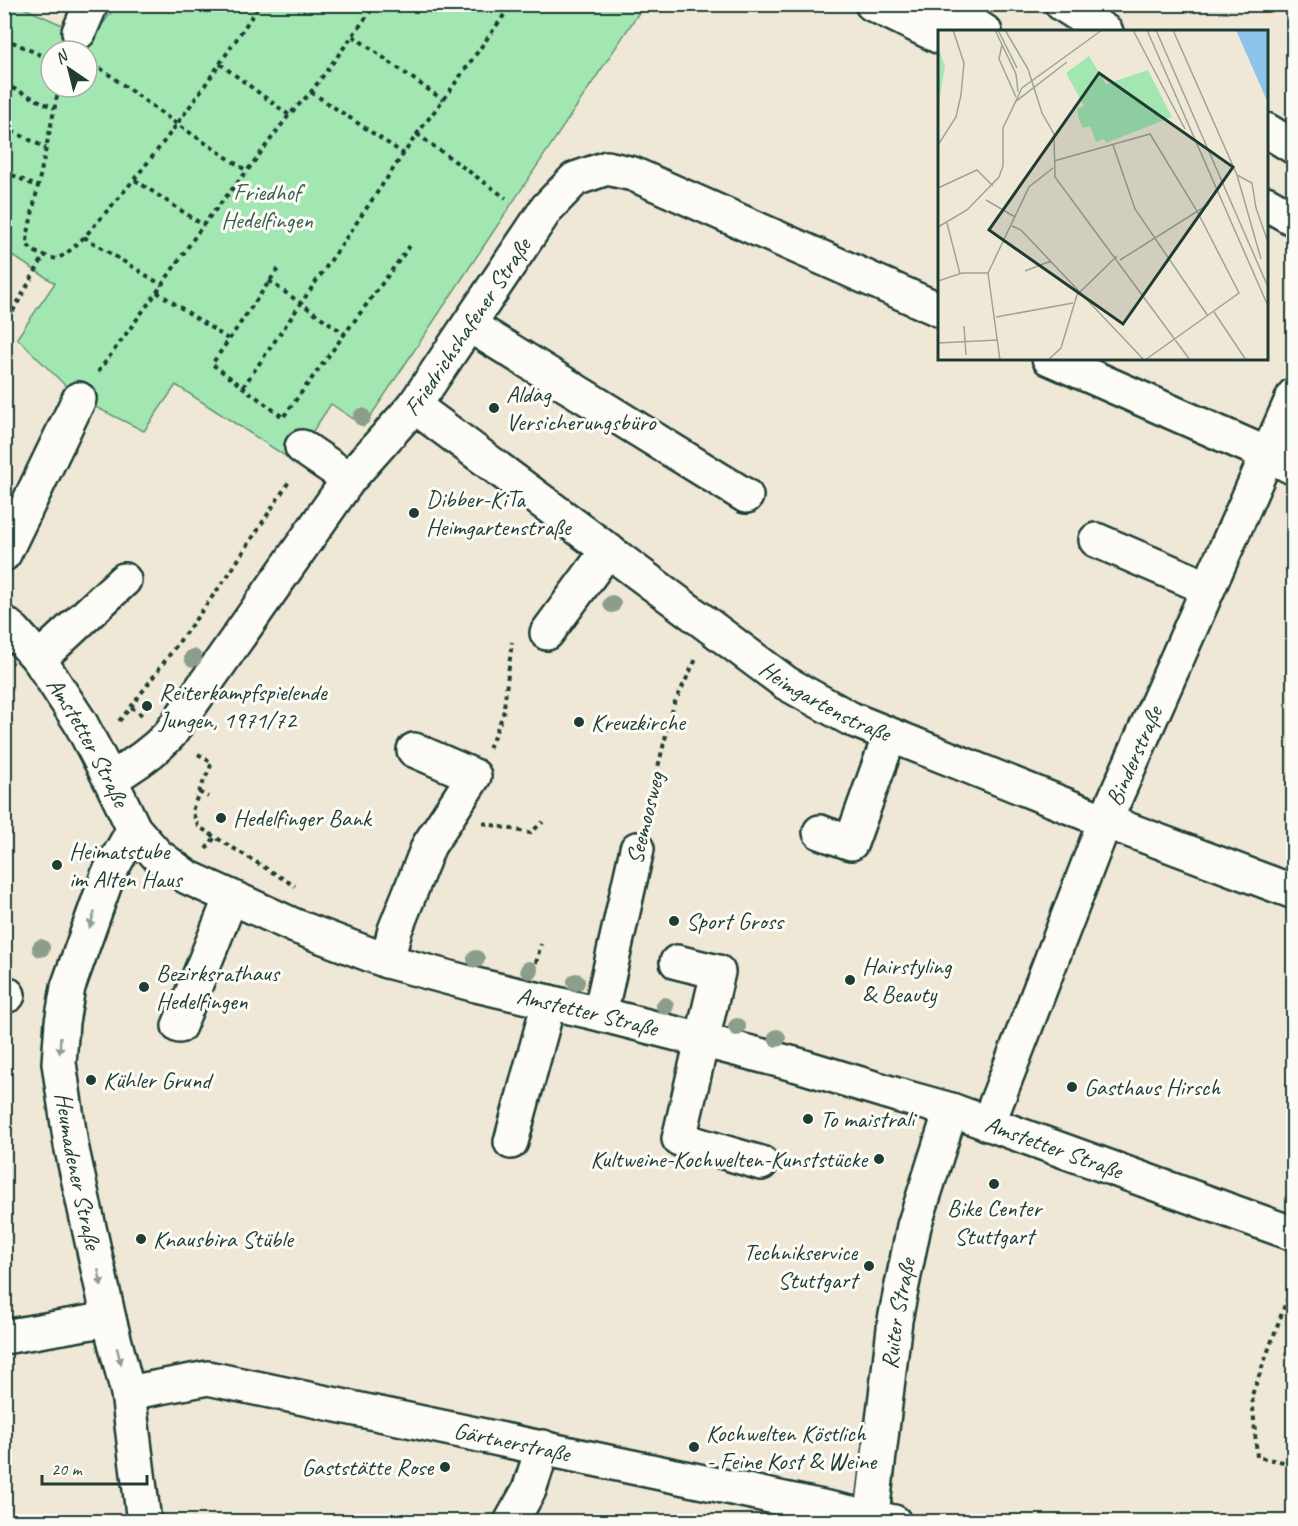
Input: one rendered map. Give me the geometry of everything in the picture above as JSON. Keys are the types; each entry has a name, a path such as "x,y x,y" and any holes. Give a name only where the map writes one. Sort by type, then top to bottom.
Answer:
{"main road":[{"path":"872,4 938,37"},
{"path":"941,4 982,30"},
{"path":"1062,4 1103,30"},
{"path":"1268,131 1293,147"},
{"name":"Friedrichshafener Straße","path":"110,779 154,751 170,734 349,479 414,406 547,208 575,179 607,168 633,174 938,310"},
{"path":"1268,203 1293,219"},
{"path":"469,325 746,496"},
{"path":"1053,360 1280,461"},
{"name":"Binderstraße","path":"988,1124 1105,822 1208,588 1280,461 1293,395"},
{"path":"4,554 79,399"},
{"name":"Heimgartenstraße","path":"414,406 786,683 851,719 1105,822 1293,892"},
{"path":"305,450 349,479"},
{"path":"1096,540 1208,588"},
{"path":"547,633 608,550"},
{"path":"39,659 124,580"},
{"name":"Amstetter Straße","path":"4,623 39,659 80,722 134,830 157,855 187,877 295,926 387,961 798,1065 951,1110 1293,1234"},
{"path":"820,832 851,843 890,735"},
{"path":"387,961 395,930 429,845 474,776 414,750"},
{"name":"Heumadener Straße","path":"134,830 108,876 68,987 62,1022 59,1063 71,1145 109,1319 128,1393 144,1521"},
{"name":"Seemoosweg","path":"600,1014 637,849"},
{"path":"179,1026 231,897"},
{"path":"677,962 718,972 679,1139 761,1163"},
{"path":"511,1142 549,1002"},
{"name":"Ruiter Straße","path":"879,1520 895,1320 914,1226 951,1110"},
{"path":"4,1337 109,1319"},
{"name":"Gärtnerstraße","path":"128,1393 208,1378 543,1447 879,1520"},
{"path":"511,1521 529,1490 543,1447"}],"path":[{"path":"56,99 27,243 33,250 44,256 57,259 65,255 84,237 135,180 220,64 260,4"},
{"path":"79,399 203,225 289,116 311,92 376,4"},
{"path":"243,387 417,134 512,4"},
{"path":"86,32 177,124 247,171"},
{"path":"354,36 443,100"},
{"path":"4,38 39,54"},
{"path":"220,64 289,116"},
{"path":"4,84 54,108"},
{"path":"311,92 404,154"},
{"path":"4,127 46,147"},
{"path":"417,134 506,198"},
{"path":"4,171 38,187"},
{"path":"135,180 203,225"},
{"path":"84,237 162,285"},
{"path":"95,748 131,707 229,574 305,450 283,435 284,417 412,243"},
{"path":"4,327 44,256"},
{"path":"278,269 212,364 284,417"},
{"path":"269,281 345,334"},
{"path":"157,292 228,339"},
{"name":"Seemoosweg","path":"637,849 674,704 711,629"},
{"path":"474,776 494,740 503,715 512,640 547,633"},
{"path":"199,792 208,797"},
{"path":"449,815 530,833 543,822"},
{"path":"195,819 198,826 213,839 280,876"},
{"path":"536,963 541,944"},
{"path":"1293,1280 1252,1395 1257,1457 1293,1464"}],"green space":[{"name":"Friedhof Hedelfingen","path":"4,5 17,5 92,38 117,5 644,5 364,426 331,404 293,461 176,385 144,431 79,399 17,338 55,283 5,251"}],"place":[{"name":"Aldag Versicherungsbüro","path":"494,408"},
{"name":"Dibber-KiTa Heimgartenstraße","path":"414,513"},
{"name":"Reiterkampfspielende Jungen, 1971/72","path":"147,706"},
{"name":"Kreuzkirche","path":"579,722"},
{"name":"Hedelfinger Bank","path":"221,818"},
{"name":"Heimatstube im Alten Haus","path":"57,865"},
{"name":"Sport Gross","path":"674,921"},
{"name":"Hairstyling & Beauty","path":"850,980"},
{"name":"Bezirksrathaus Hedelfingen","path":"144,987"},
{"name":"Kühler Grund","path":"91,1080"},
{"name":"Gasthaus Hirsch","path":"1072,1087"},
{"name":"To maistrali","path":"808,1119"},
{"name":"Kultweine-Kochwelten-Kunststücke","path":"879,1159"},
{"name":"Bike Center Stuttgart","path":"994,1184"},
{"name":"Knausbira Stüble","path":"141,1239"},
{"name":"Technikservice Stuttgart","path":"869,1266"},
{"name":"Kochwelten Köstlich - Feine Kost & Weine","path":"694,1447"},
{"name":"Gaststätte Rose","path":"445,1467"}]}
